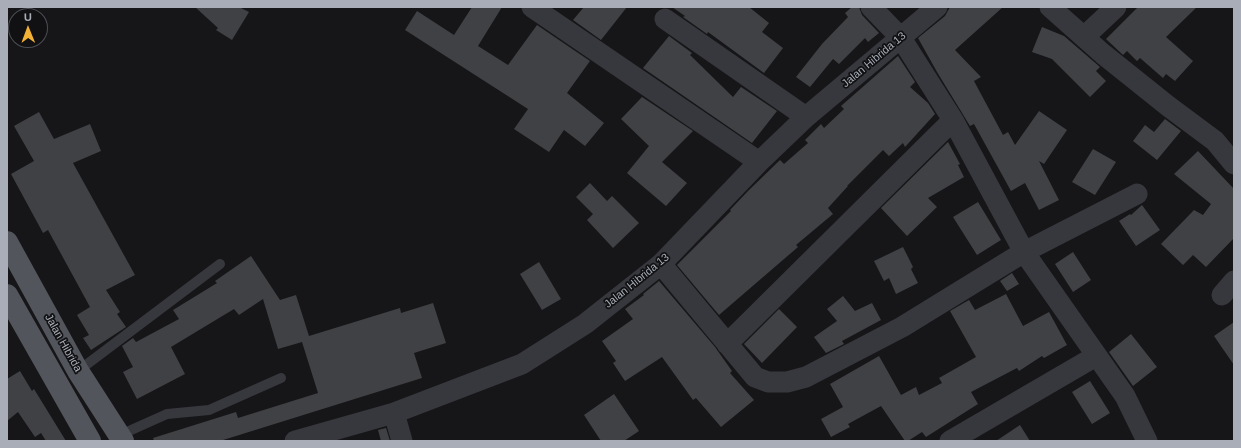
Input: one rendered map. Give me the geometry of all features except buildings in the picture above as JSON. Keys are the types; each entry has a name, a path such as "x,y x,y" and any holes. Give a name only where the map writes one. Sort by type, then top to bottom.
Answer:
{"main road":[{"name":"Jalan Hibrida","path":"7,242 78,371 121,438"},
{"path":"7,295 90,441"}],"street":[{"path":"532,7 759,162"},
{"path":"871,7 901,38 953,120 1024,252 1125,396 1147,441"},
{"name":"Jalan Hibrida 13","path":"295,441 394,413 522,364 585,324 661,264 759,162 806,117 937,7"},
{"path":"1050,7 1168,106 1215,141 1234,164"},
{"path":"1084,37 1116,7"},
{"path":"665,19 806,117"},
{"path":"727,344 953,120"},
{"path":"661,264 755,377 768,382 787,382 806,377 902,327 1024,252 1137,194"},
{"path":"950,441 1096,356"},
{"path":"394,413 402,441"}],"lane":[{"path":"78,371 220,264"},
{"path":"121,438 167,414 209,410 281,378"}]}
